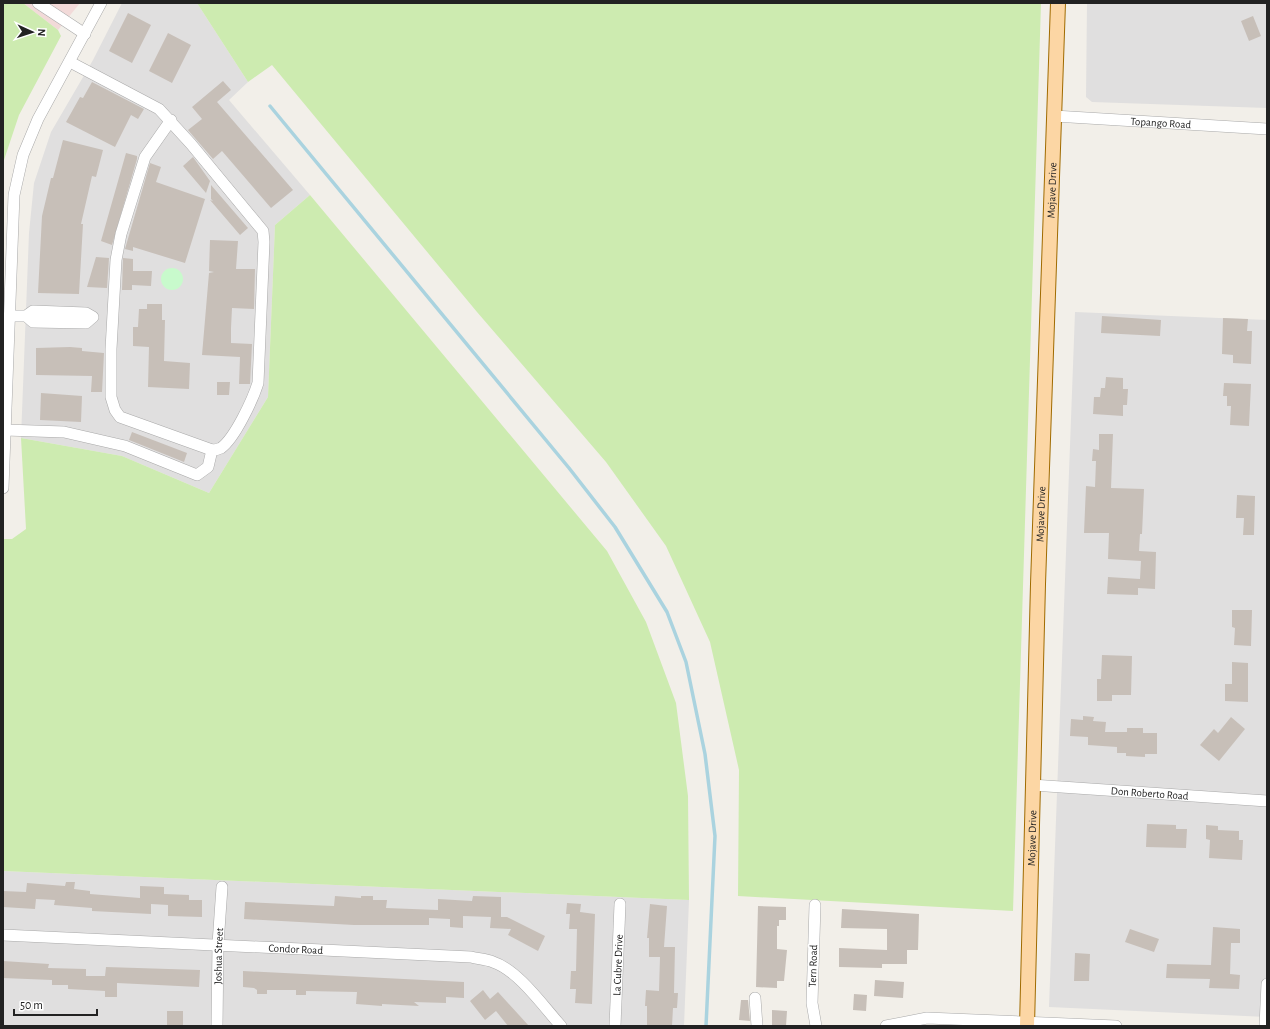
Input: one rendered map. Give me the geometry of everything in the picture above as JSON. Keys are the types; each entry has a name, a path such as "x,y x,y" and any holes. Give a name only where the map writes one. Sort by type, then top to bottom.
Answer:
{"main road":[{"name":"Mojave Drive","path":"1027,1024 1032,785 1058,3"}],"street":[{"path":"38,3 85,34"},
{"path":"3,488 4,416 14,195 23,156 38,119 101,3"},
{"path":"70,62 159,109 171,120 263,231 264,242 258,383 253,398 230,438 220,449 212,450 120,417 115,410 111,397 111,349 116,260 121,234 145,156 171,120"},
{"name":"Topango Road","path":"1054,116 1267,129"},
{"path":"9,316 26,316 33,322 86,323 93,317 113,318"},
{"path":"5,430 64,432 125,446 197,475 208,467 212,450"},
{"name":"Don Roberto Road","path":"1032,785 1267,800"},
{"name":"Joshua Street","path":"217,1026 218,944 222,887"},
{"name":"La Cubre Drive","path":"615,1026 620,904"},
{"name":"Tern Road","path":"815,905 812,1003 816,1026"},
{"name":"Condor Road","path":"3,935 471,957 494,962 521,982 561,1026"},
{"path":"1265,1026 1267,984"},
{"path":"755,998 757,1026"},
{"path":"886,1026 925,1022 1116,1026"}],"shaded area":[{"path":"23,3 80,3 58,30"},
{"path":"122,3 197,3 248,82 229,100 310,195 275,225 268,397 209,493 122,456 21,438 29,233 34,183 51,132 93,60"},
{"path":"1087,3 1267,3 1267,108 1092,102 1086,97"},
{"path":"1075,312 1267,320 1267,1017 1049,1007"},
{"path":"3,871 689,900 684,1026 3,1026"}],"green space":[{"path":"3,3 23,3 58,30 61,36 19,115 3,163"},
{"path":"197,3 1041,3 1013,911 738,896 739,770 710,642 666,546 606,462 477,312 272,65 248,82"},
{"path":"310,195 607,551 646,622 676,703 688,796 689,900 3,871 3,539 12,539 26,529 21,438 122,456 209,493 268,397 275,225"},
{"path":"172,268 180,271 183,279 180,287 172,290 164,287 161,279 164,271"}],"building":[{"path":"128,13 151,25 132,63 109,51"},
{"path":"1253,16 1261,36 1249,41 1241,21"},
{"path":"168,33 191,45 172,83 149,71"},
{"path":"223,81 231,90 217,102 293,190 271,208 222,151 213,159 188,130 202,119 192,107"},
{"path":"92,82 144,109 138,119 131,115 115,147 66,122 80,97 83,98"},
{"path":"63,140 103,150 96,177 92,176 81,224 83,224 79,294 38,293 42,216 51,178 53,178"},
{"path":"126,153 137,156 137,159 112,245 101,241"},
{"path":"193,157 210,181 206,193 183,166"},
{"path":"150,163 161,167 156,182 205,199 185,263 133,247 133,251 125,249"},
{"path":"211,185 248,228 240,235 210,200 213,201 211,199"},
{"path":"210,240 238,241 236,269 255,269 254,309 232,308 231,328 231,343 252,344 250,384 239,384 240,357 202,355 209,273 214,272 209,271"},
{"path":"96,257 109,258 107,288 87,287"},
{"path":"123,258 133,259 133,271 152,271 151,286 132,285 132,290 122,290"},
{"path":"147,304 162,304 162,320 165,320 164,361 190,363 189,389 148,387 149,347 133,346 133,327 138,327 139,309 147,309"},
{"path":"1102,316 1161,320 1160,336 1101,333"},
{"path":"1223,318 1248,319 1247,331 1252,331 1251,364 1233,363 1233,355 1222,354"},
{"path":"36,348 82,348 82,351 104,353 102,392 91,392 92,376 36,375"},
{"path":"1106,377 1123,378 1123,389 1128,389 1127,405 1123,405 1123,416 1093,414 1094,397 1100,397 1101,388 1105,388"},
{"path":"217,382 230,382 229,395 217,395"},
{"path":"1224,383 1251,384 1249,426 1230,425 1231,406 1227,406 1227,396 1223,396"},
{"path":"41,393 82,396 81,422 40,420"},
{"path":"132,432 187,453 184,462 129,440"},
{"path":"1099,434 1113,434 1111,488 1144,489 1142,534 1140,534 1139,551 1156,552 1155,589 1138,588 1138,595 1107,594 1108,577 1140,579 1141,561 1108,559 1109,533 1084,533 1086,486 1095,487 1096,461 1092,461 1093,449 1099,450"},
{"path":"1237,495 1255,496 1254,535 1243,535 1244,518 1236,518"},
{"path":"1232,610 1252,610 1251,646 1234,645 1235,628 1232,627"},
{"path":"1102,655 1132,656 1131,695 1112,695 1112,701 1097,701 1097,679 1101,679"},
{"path":"1232,662 1248,663 1248,702 1225,701 1225,684 1232,684"},
{"path":"1083,716 1094,717 1093,721 1106,722 1105,732 1127,732 1127,728 1143,728 1143,733 1157,733 1157,754 1145,754 1145,757 1126,756 1126,753 1117,753 1117,747 1088,745 1088,737 1070,736 1071,719 1083,720"},
{"path":"1231,717 1245,729 1219,761 1200,745 1214,729 1218,733"},
{"path":"1147,824 1176,825 1176,829 1187,829 1186,848 1146,847"},
{"path":"1206,825 1218,826 1218,830 1239,831 1239,840 1243,840 1242,860 1209,858 1210,840 1206,839"},
{"path":"66,882 75,882 74,889 90,891 90,894 140,898 140,886 164,887 164,894 189,895 189,900 202,900 202,917 168,916 168,905 151,904 151,914 92,911 92,908 54,905 55,900 36,899 35,909 3,907 3,891 26,892 27,883 65,886"},
{"path":"335,896 361,898 361,896 373,896 373,900 387,900 386,908 438,910 438,899 472,901 473,896 501,897 501,917 507,917 545,936 538,951 508,935 511,929 490,928 491,917 463,916 463,928 450,927 450,919 429,918 429,925 354,925 244,919 245,902 334,906"},
{"path":"567,903 581,904 580,912 595,914 592,1004 575,1003 576,989 570,989 571,971 576,971 577,929 569,929 570,914 566,914"},
{"path":"650,904 667,906 664,947 675,947 674,993 678,993 677,1008 673,1008 672,1026 647,1026 647,1006 645,1006 646,990 659,991 660,957 649,957 649,938 647,938"},
{"path":"758,906 786,907 786,920 779,920 779,926 777,926 777,949 787,950 784,981 777,981 777,988 756,987"},
{"path":"842,909 919,914 918,950 907,950 907,964 882,964 882,968 839,967 839,948 887,950 887,929 841,928"},
{"path":"1213,927 1240,929 1240,943 1231,943 1230,974 1240,975 1239,989 1209,988 1210,979 1166,978 1167,964 1211,965"},
{"path":"1130,929 1159,939 1154,952 1125,942"},
{"path":"1075,953 1090,954 1089,981 1074,981"},
{"path":"3,961 49,964 48,968 86,969 86,976 105,976 106,967 200,970 199,987 117,983 117,997 105,997 105,991 68,989 68,985 52,985 52,980 3,978"},
{"path":"243,971 464,982 464,998 446,997 446,1003 414,1002 419,1006 382,1004 382,1006 356,1004 357,992 306,991 306,995 296,995 296,990 267,990 267,994 257,994 257,990 254,988 243,987"},
{"path":"875,980 904,982 903,998 874,996"},
{"path":"483,990 490,999 498,992 529,1026 508,1026 496,1011 485,1020 470,1001"},
{"path":"854,994 867,995 866,1011 853,1010"},
{"path":"741,1000 748,1000 750,1021 739,1020"},
{"path":"772,1010 787,1011 786,1026 772,1026"},
{"path":"167,1011 183,1011 183,1026 167,1026"}],"waterway":[{"path":"270,106 569,468 615,527 667,612 686,662 705,754 715,836 706,1026"}]}
